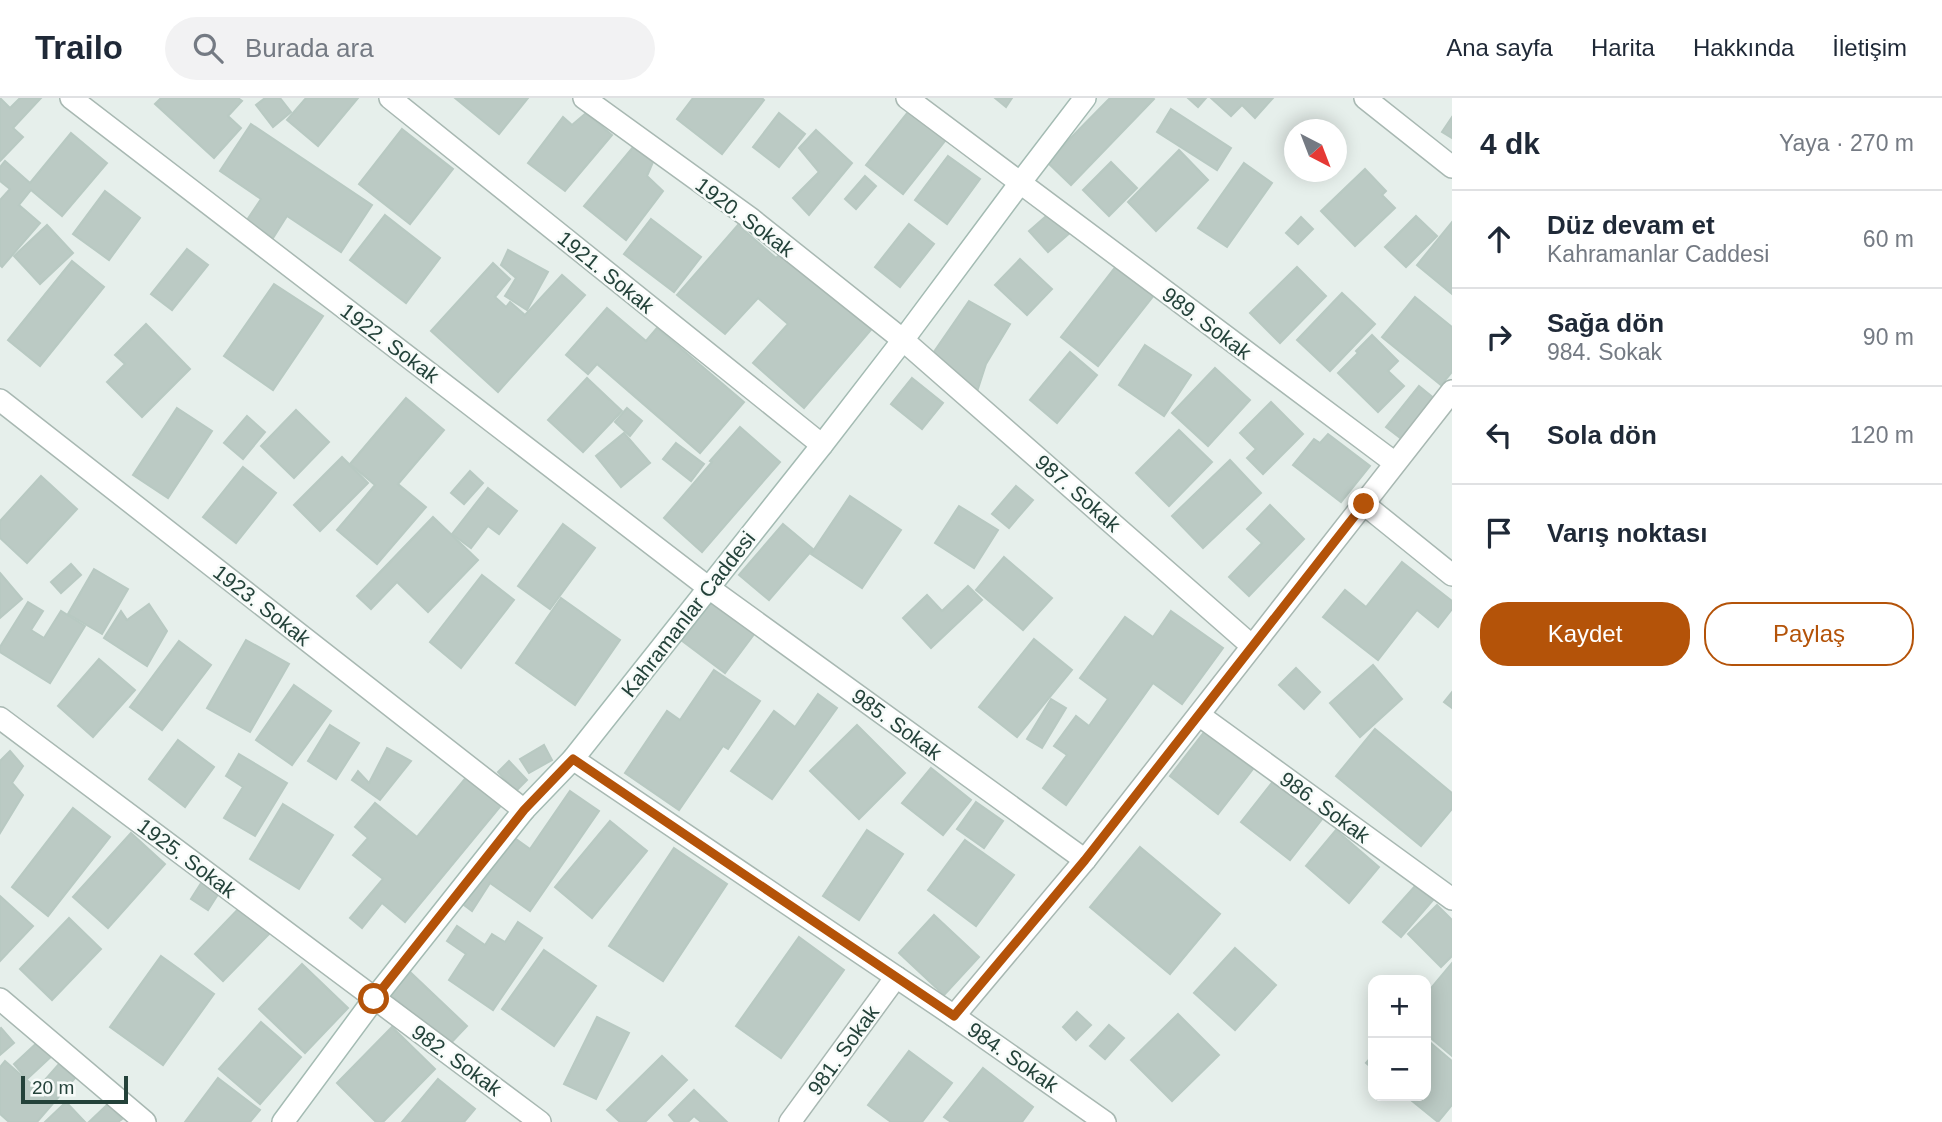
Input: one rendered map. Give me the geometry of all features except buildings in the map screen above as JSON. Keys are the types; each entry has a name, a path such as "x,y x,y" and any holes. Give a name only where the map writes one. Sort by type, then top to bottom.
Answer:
{"street":[{"name":"1922. Sokak","path":"71,98 709,588"},
{"name":"1921. Sokak","path":"390,98 822,445"},
{"name":"1920. Sokak","path":"584,98 750,218 903,340"},
{"name":"989. Sokak","path":"907,98 1395,463"},
{"name":"Kahramanlar Caddesi","path":"283,1122 374,999 524,810 573,759 822,445 1085,98"},
{"path":"1364,98 1452,167"},
{"name":"987. Sokak","path":"903,340 1252,646"},
{"path":"954,1016 1085,860 1452,391"},
{"name":"1923. Sokak","path":"0,400 524,810"},
{"path":"1364,504 1452,575"},
{"name":"985. Sokak","path":"709,588 1085,860"},
{"name":"986. Sokak","path":"1199,715 1452,899"},
{"name":"1925. Sokak","path":"0,718 374,999"},
{"name":"984. Sokak","path":"573,759 954,1016 1079,1115 1105,1122"},
{"name":"981. Sokak","path":"790,1122 896,978"},
{"path":"0,999 145,1122"},
{"name":"982. Sokak","path":"374,999 541,1122"}],"route":[{"path":"374,999 524,810 573,759 954,1016 1085,860 1364,504"}]}
